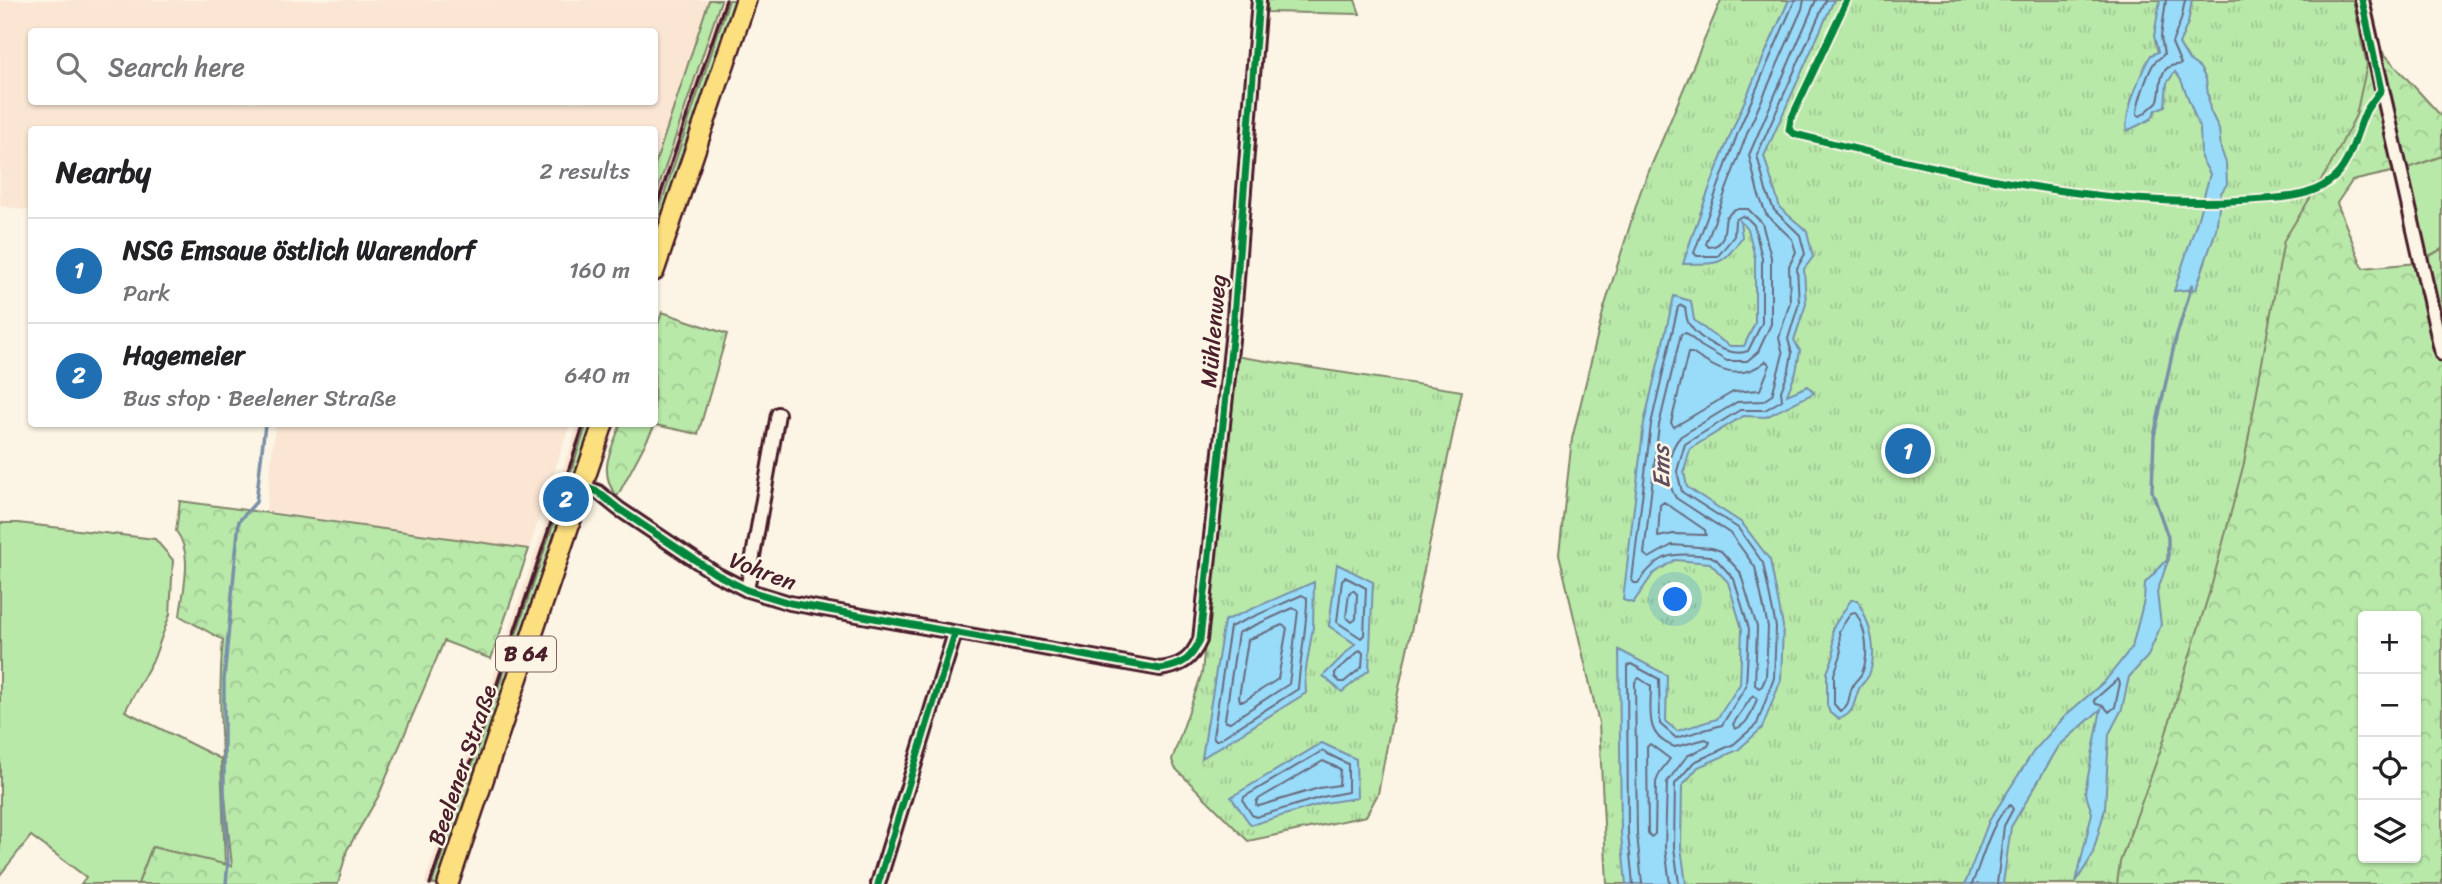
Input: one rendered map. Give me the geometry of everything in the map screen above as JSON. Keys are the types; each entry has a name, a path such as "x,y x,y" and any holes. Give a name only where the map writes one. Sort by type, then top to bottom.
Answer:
{"main road":[{"path":"658,259 746,0"},
{"name":"Beelener Straße","path":"448,884 602,427"}],"street":[{"name":"Mühlenweg","path":"1187,661 1200,640 1233,330 1259,0"},
{"path":"2362,0 2442,354"},
{"name":"Vohren","path":"747,590 778,414"},
{"name":"Vohren","path":"582,486 598,492 694,560 747,590 790,603 1160,669 1176,667 1187,661"},
{"path":"878,884 955,633"}],"shaded area":[{"path":"0,0 709,0 658,156 658,126 28,126 28,211 0,206"},
{"path":"721,0 729,0 658,213 658,189"},
{"path":"275,427 569,427 529,549 266,511"},
{"path":"577,427 586,427 432,884 424,884"}],"green space":[{"path":"709,0 721,0 658,189 658,156"},
{"path":"729,0 736,0 658,232 658,213"},
{"path":"1267,0 1355,0 1360,14 1267,12"},
{"path":"1721,0 2353,0 2367,65 2356,115 2330,166 2284,240 2244,463 2212,584 2162,746 2120,862 2117,884 1607,884 1599,723 1559,554 1572,439 1604,308 1641,190"},
{"path":"2357,24 2442,117 2442,156 2405,169 2352,181 2337,203 2363,268 2418,263 2442,249 2442,884 2003,884"},
{"path":"2442,156 2442,249 2425,258 2405,169"},
{"path":"662,312 727,334 698,434 658,426 658,325"},
{"path":"1234,356 1462,391 1378,794 1366,816 1248,841 1175,768 1172,760 1202,673"},
{"path":"586,427 592,427 438,884 432,884"},
{"path":"620,427 654,427 617,497 608,478 610,452"},
{"path":"180,501 529,549 491,659 444,641 378,797 347,850 338,884 138,884 152,847 232,866 221,725 223,640 180,616 186,561 185,550 176,531"},
{"path":"0,523 155,539 173,560 170,614 154,658 125,711 221,759 225,865 152,847 138,884 81,884 86,877 31,836 0,875"}],"water":[{"name":"Ems","path":"1789,0 1834,0 1764,156 1780,208 1807,231 1813,257 1804,269 1806,304 1794,340 1800,351 1796,372 1787,395 1808,386 1814,393 1766,417 1743,416 1690,449 1684,472 1687,487 1742,523 1770,560 1783,626 1781,680 1762,728 1738,750 1698,767 1682,786 1681,847 1686,884 1626,884 1621,835 1619,650 1667,675 1666,722 1677,731 1717,719 1740,684 1742,629 1728,582 1710,563 1675,560 1653,574 1633,603 1623,600 1644,423 1674,296 1691,301 1694,320 1730,346 1744,346 1755,323 1755,258 1748,229 1740,221 1742,237 1724,259 1712,263 1683,264 1719,163"},
{"path":"2160,0 2192,0 2188,23 2179,44 2206,79 2210,110 2219,129 2226,163 2227,184 2221,193 2216,230 2196,289 2174,291 2210,174 2201,158 2200,129 2181,80 2175,72 2167,83 2165,106 2156,110 2151,119 2127,131 2130,104 2138,81 2151,55 2158,52 2154,36"},
{"path":"2169,558 2157,592 2161,625 2148,656 2129,677 2122,709 2109,734 2105,809 2092,856 2076,882 2092,813 2085,792 2101,709 2059,746 2011,827 2003,884 1965,884 1989,821 2033,752 2067,714 2105,681 2132,647 2144,600 2145,583"},
{"path":"1337,564 1373,582 1369,670 1342,692 1323,676 1355,644 1329,626"},
{"path":"1314,582 1313,627 1305,675 1306,693 1202,758 1224,621"},
{"path":"1851,600 1858,600 1866,618 1873,656 1869,675 1860,687 1851,710 1839,719 1830,713 1827,705 1827,673 1834,655 1832,629"},
{"path":"1322,743 1356,759 1357,798 1324,803 1251,825 1231,797"}],"waterway":[{"path":"2168,560 2168,537 2152,491 2154,436 2175,341 2192,285"},
{"path":"226,884 228,862 224,794 224,679 239,521 256,502 265,427"}],"railway":[{"path":"658,202 726,0"},
{"path":"430,884 583,427"}],"cycle path":[{"path":"582,486 598,492 716,574 747,590 790,603 1160,669 1184,661 1193,653 1200,640 1233,330 1259,0"},
{"path":"1847,0 1791,119 1789,130 1795,134 1906,161 2020,184 2077,193 2192,202 2249,200 2302,194 2321,187 2337,175 2348,158 2366,111 2381,90 2362,0"},
{"path":"878,884 955,633"}],"place":[{"name":"NSG Emsaue östlich Warendorf","path":"1908,451"},
{"name":"Hagemeier","path":"566,499"}]}
